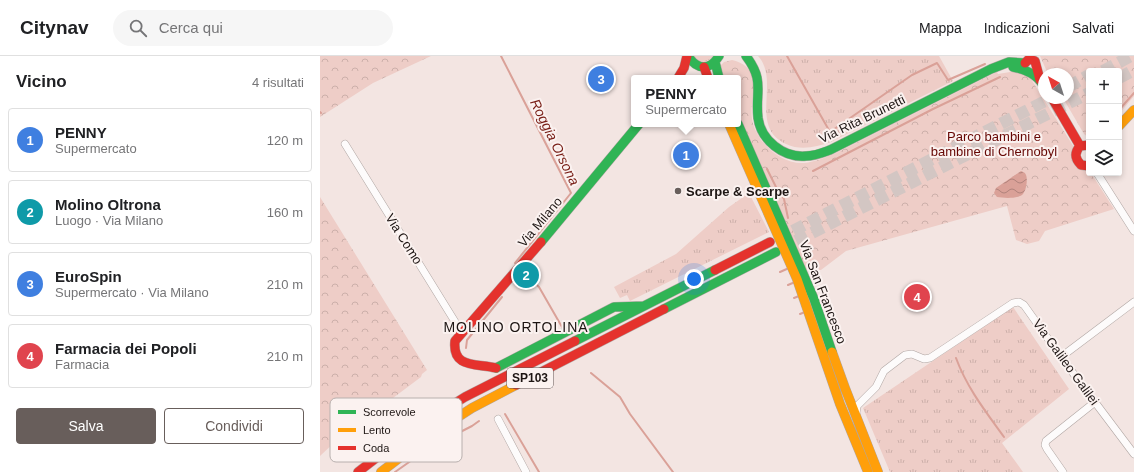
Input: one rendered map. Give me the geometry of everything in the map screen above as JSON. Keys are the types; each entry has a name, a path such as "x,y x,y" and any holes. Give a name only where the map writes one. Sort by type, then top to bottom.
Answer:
{"main road":[{"path":"688,56 692,62 701,67 706,75"},
{"path":"680,75 688,56"},
{"path":"1005,64 1016,56"},
{"name":"Via Rita Brunetti","path":"746,57 754,66 758,76 758,114 763,132 770,142 781,150 802,157 815,156 830,150 974,77 1005,64 1028,63"},
{"path":"687,75 701,67 711,66 719,58"},
{"path":"719,58 719,75"},
{"path":"1028,63 1038,77"},
{"path":"1055,104 1085,145 1076,152 1076,159 1081,165 1086,166"},
{"path":"1122,123 1134,110"},
{"name":"Via Milano","path":"636,127 519,268 455,341 454,351 457,356 467,363 488,365 496,368 614,307 644,306"},
{"name":"Via San Francesco","path":"730,127 797,279 840,404 868,472"},
{"name":"Via San Francesco","path":"739,127 814,299 845,388 878,472"},
{"name":"SP103","path":"462,399 770,242"},
{"name":"SP103","path":"462,415 776,252"},
{"name":"SP103","path":"462,421 618,333"},
{"name":"SP103","path":"358,472 371,462"},
{"name":"SP103","path":"381,472 394,462"},
{"name":"SP103","path":"389,472 403,462"}],"street":[{"name":"Via Como","path":"345,144 462,333"},
{"path":"1099,176 1134,230"},
{"path":"1061,357 1134,302"},
{"name":"Via Galileo Galilei","path":"869,393 876,387 884,371 905,355 912,354 921,359 927,359 1013,303 1022,303 1134,454"},
{"path":"845,388 852,395 857,396 869,393"},
{"path":"856,416 857,406 869,393"},
{"path":"1063,472 1047,449 1045,445 1046,441 1095,402"},
{"path":"498,419 526,472"}],"green space":[{"path":"320,56 431,56 373,83 320,117"},
{"path":"693,56 713,56 711,59 703,62"},
{"path":"758,56 939,56 953,81 831,142 814,147 803,148 786,144 775,136 769,127 767,115 767,78 764,66"},
{"path":"1040,56 1134,56 1134,96 1122,110 1122,68 1086,68 1086,136 1066,104 1074,104 1074,68 1045,68"},
{"name":"Parco bambini e bambine di Chernobyl","path":"732,60 743,64 747,68 751,73 753,84 752,119 758,136 770,150 778,156 786,160 804,163 836,153 997,72 998,74 1016,71 1031,77 1038,90 1038,104 1047,104 1086,166 1086,176 1093,176 1114,209 1045,231 1039,241 1027,244 1016,240 1007,206 846,251 821,270 803,269 741,127 741,75 722,75 721,65 724,62"},
{"path":"749,193 769,232 630,301 627,295 620,298 614,287 676,254 729,207"},
{"path":"320,197 427,370 421,377 393,398 330,398 330,447 320,456"},
{"path":"1013,307 1069,389 1002,443 1023,472 890,472 863,408"}],"water":[{"path":"1021,171 1025,173 1027,177 1025,191 1022,195 1013,198 997,197 994,193 996,188"}],"waterway":[{"name":"Roggia Orsona","path":"501,56 571,193 515,263 517,265"},
{"path":"787,56 830,132 912,75 937,63 948,80 985,64"},
{"path":"813,171 933,109 1000,77"},
{"path":"1122,107 1134,93"},
{"path":"767,169 784,199 788,218"},
{"path":"780,272 789,268"},
{"name":"Roggia Orsona","path":"521,270 539,287 562,327"},
{"path":"788,285 795,282"},
{"path":"794,298 799,296"},
{"path":"466,348 467,340 502,297"},
{"path":"800,314 805,312"},
{"path":"956,358 971,390 1004,437"},
{"name":"Roggia Orsona","path":"591,373 620,397 630,414 673,472"},
{"path":"505,414 539,472"},
{"path":"462,431 479,421"},
{"path":"395,472 409,462"}],"tunnel":[{"path":"1109,68 1131,56"},
{"path":"1122,76 1134,70"},
{"path":"1074,84 1086,77"},
{"path":"780,249 1086,95"},
{"path":"777,239 1039,104"}],"traffic: fast":[{"path":"688,56 695,64 704,67 712,64 719,56"},
{"path":"746,56 752,65 757,79 758,118 764,134 768,140 781,151 797,156 818,154 830,150 991,69 1009,62 1025,63"},
{"path":"715,62 718,75"},
{"path":"1013,67 1031,73 1038,78"},
{"path":"541,242 637,127"},
{"path":"739,127 814,299 832,352"},
{"path":"664,309 776,252"},
{"path":"575,341 715,270"},
{"path":"496,368 614,307 644,306"}],"traffic: slow":[{"path":"1122,123 1134,110"},
{"path":"730,127 797,279 840,404 868,472"},
{"path":"832,352 878,472"},
{"path":"462,414 516,385"},
{"path":"381,472 394,462"}],"traffic: jam":[{"path":"680,75 684,68 687,56"},
{"path":"1025,63 1029,59 1035,61 1038,72"},
{"path":"704,67 707,75"},
{"path":"1056,104 1080,146"},
{"path":"1086,145 1080,146 1076,156 1081,165 1086,166"},
{"path":"496,368 474,365 462,361 457,356 455,341 541,242"},
{"path":"715,270 770,242"},
{"path":"516,385 664,309"},
{"path":"462,399 575,341"},
{"path":"358,472 371,462"}],"place":[{"name":"EuroSpin","path":"601,79"},
{"name":"PENNY","path":"686,155"},
{"name":"Scarpe & Scarpe","path":"678,191"},
{"name":"Molino Oltrona","path":"526,275"},
{"name":"Farmacia dei Popoli","path":"917,297"}],"district":[{"name":"MOLINO ORTOLINA","path":"516,327"}]}
